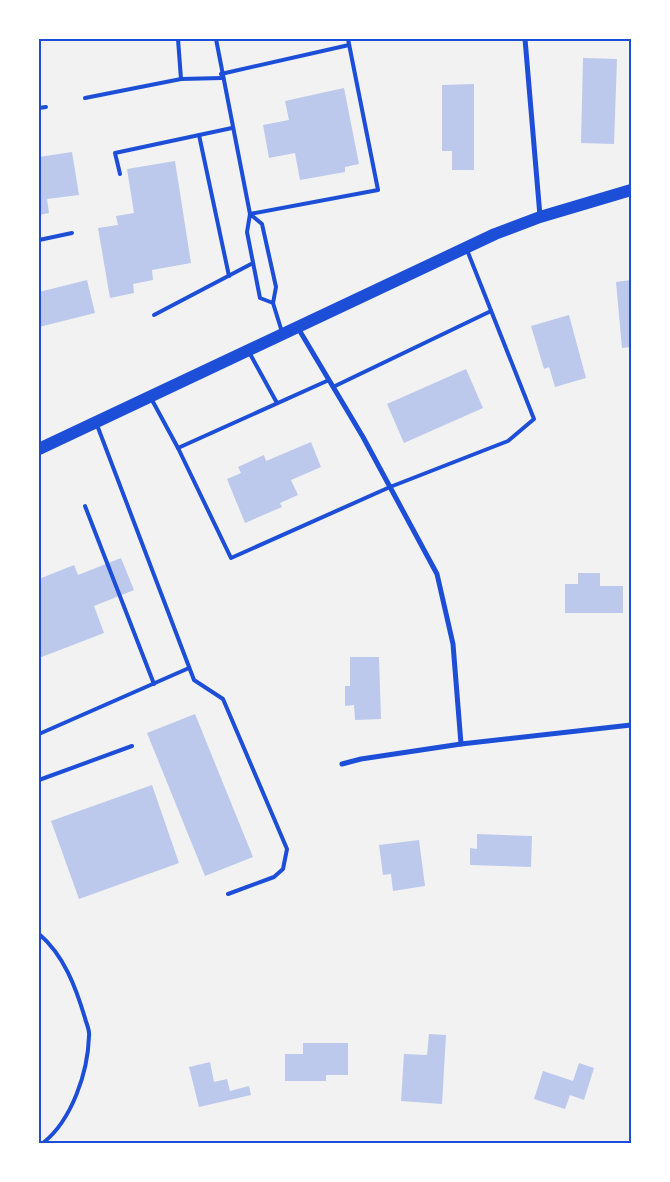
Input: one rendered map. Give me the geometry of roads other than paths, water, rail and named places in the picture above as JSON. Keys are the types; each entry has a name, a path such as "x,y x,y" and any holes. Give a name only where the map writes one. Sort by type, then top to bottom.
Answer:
{"main road":[{"path":"39,449 466,248 540,216 631,190"}],"street":[{"path":"525,39 540,216"},
{"path":"298,327 390,487 437,574 453,644 461,744"},
{"path":"342,764 361,759 461,744 631,725"}],"lane":[{"path":"178,39 182,79"},
{"path":"216,39 250,214 247,232 260,298 273,303"},
{"path":"250,214 378,190 348,39"},
{"path":"85,98 182,79 222,76 349,45"},
{"path":"39,108 46,107"},
{"path":"120,174 115,153 232,128"},
{"path":"199,136 229,276"},
{"path":"250,214 262,224 276,287 273,303 283,335"},
{"path":"39,240 72,233"},
{"path":"150,398 178,448 231,558 390,487 508,441 534,419 466,248"},
{"path":"154,315 253,263"},
{"path":"333,387 491,311"},
{"path":"248,351 276,403"},
{"path":"178,448 329,380"},
{"path":"96,422 194,680 223,699 287,849 283,869 274,877 228,894"},
{"path":"85,506 154,684"},
{"path":"39,734 190,668"},
{"path":"39,780 132,746"},
{"path":"39,934 47,941 75,984 90,1035 79,1093 52,1137 43,1143"}]}
